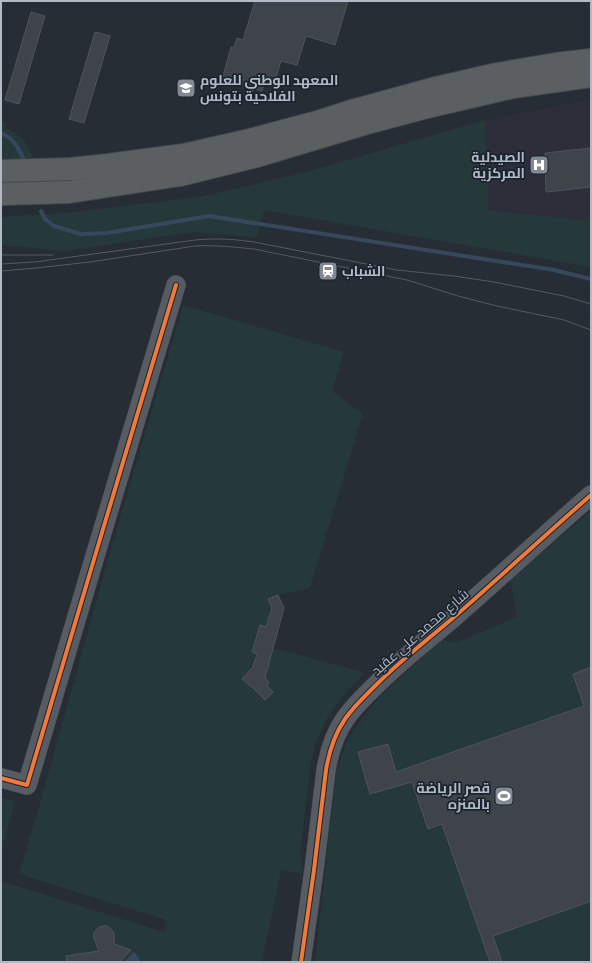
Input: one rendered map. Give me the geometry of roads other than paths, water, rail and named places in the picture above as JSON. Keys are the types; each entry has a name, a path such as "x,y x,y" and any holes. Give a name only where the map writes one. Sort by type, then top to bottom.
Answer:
{"highway":[{"path":"72,169 103,161 210,141 267,126 344,98 462,68 541,51 591,46"},
{"path":"69,192 180,175 257,156 323,129 355,110 432,89 497,74 591,60"},
{"path":"1,171 72,169 184,155 250,140 367,123 506,88 591,76"},
{"path":"1,194 69,192 122,188 238,172 292,160 458,112 518,100 591,89"}],"street":[{"path":"1,778 28,785 92,563 176,285"},
{"name":"شارع محمد علي عقيد","path":"301,962 328,757 338,730 358,702 385,676 454,617 591,495"}],"water":[{"path":"134,952 139,958 140,962 124,962"}],"waterway":[{"path":"1,133 9,137 15,143 23,158"},
{"path":"41,211 45,219 54,226 81,234 107,233 209,216 554,270 591,279"}],"tram line":[{"path":"1,264 35,262 195,240 231,240 254,242 397,270 494,282 564,296 591,304"},
{"path":"1,271 90,262 195,246 254,249 407,280 458,296 497,306 564,320 591,330"},
{"path":"1,255 53,255"}],"place":[{"name":"المعهد الوطني للعلوم الفلاحية بتونس","path":"186,88"},
{"name":"الصيدلية المركزية","path":"539,165"},
{"name":"الشباب","path":"328,271"},
{"name":"قصر الرياضة بالمنزه","path":"504,796"}]}
